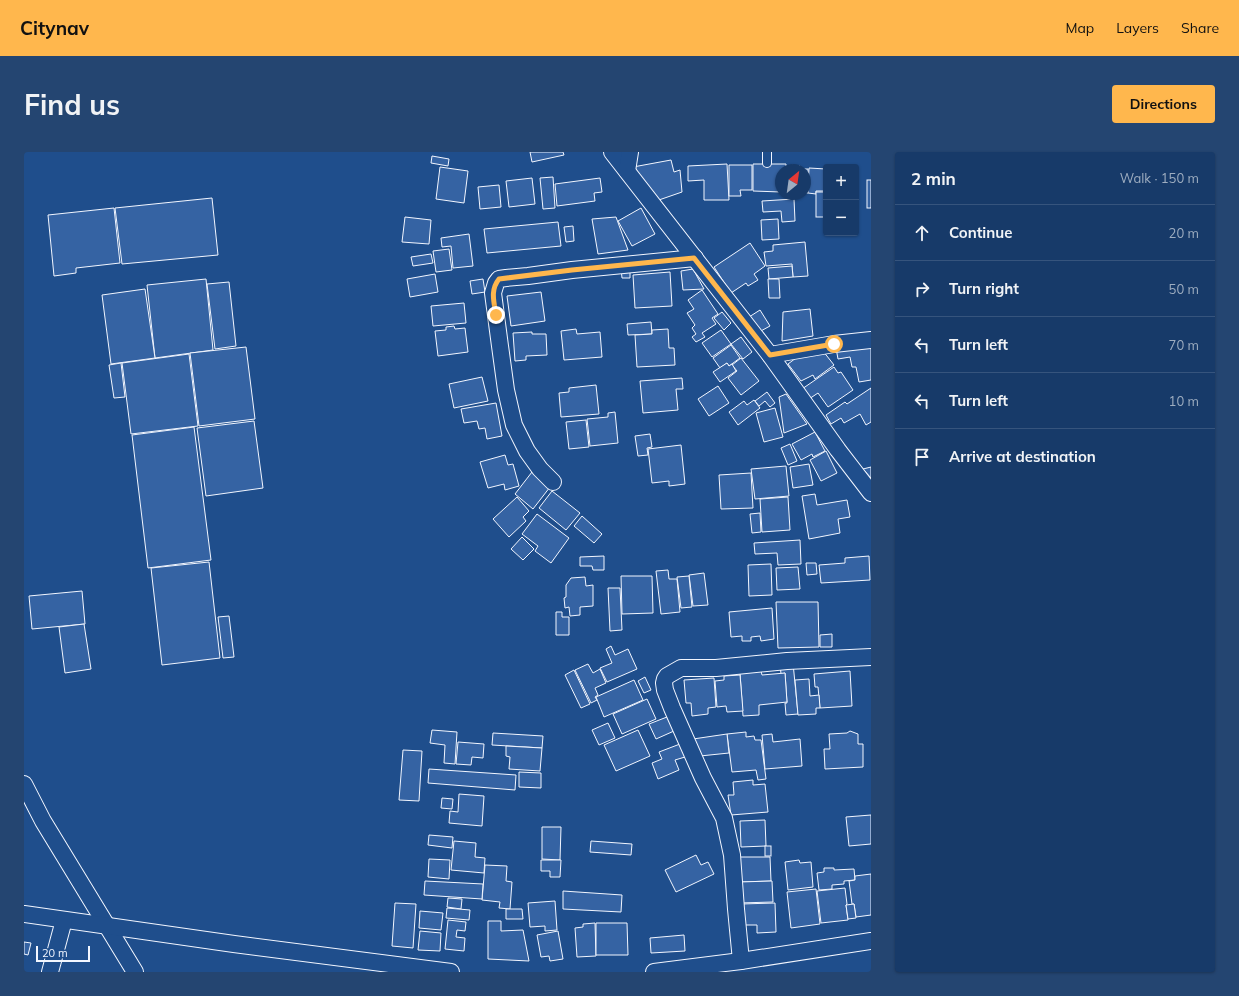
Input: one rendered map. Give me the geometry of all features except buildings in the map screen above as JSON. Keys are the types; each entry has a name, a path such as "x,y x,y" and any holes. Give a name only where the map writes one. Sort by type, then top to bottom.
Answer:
{"street":[{"path":"612,152 770,355 838,450 871,493"},
{"path":"627,171 630,152"},
{"path":"553,482 540,469 527,451 514,424 506,390 493,293 496,283 499,279 506,278 694,258"},
{"path":"770,355 834,344 871,340"},
{"path":"741,961 732,855 724,818 703,778 672,708 665,690 665,679 681,668 716,668 787,661 871,657"},
{"path":"24,784 43,821 135,972"},
{"path":"24,914 234,944 451,972"},
{"path":"50,972 64,920"},
{"path":"654,972 741,961 871,941"}],"lane":[{"path":"767,152 767,163"}],"route":[{"path":"496,315 493,293 499,279 694,258 770,355 834,344"}]}
